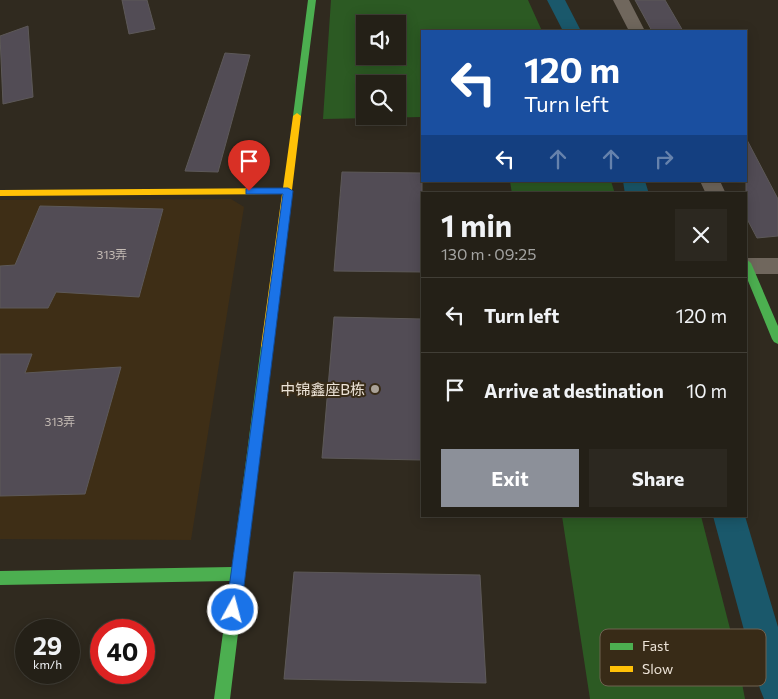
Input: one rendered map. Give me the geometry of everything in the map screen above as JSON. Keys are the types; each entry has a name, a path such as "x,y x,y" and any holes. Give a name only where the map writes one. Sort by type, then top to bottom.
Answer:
{"street":[{"path":"222,699 312,0"},
{"path":"621,0 637,30"},
{"path":"0,193 288,191"},
{"path":"778,266 747,264 778,339"},
{"path":"0,578 238,574"}],"shaded area":[{"path":"231,199 244,207 191,540 0,539 0,200"}],"green space":[{"path":"331,0 528,0 542,30 421,30 421,117 406,117 406,75 356,75 356,118 323,119"},
{"path":"510,182 611,182 614,192 512,192"},
{"path":"562,517 701,517 730,629 600,629 600,686 743,686 745,699 590,699"}],"building":[{"path":"122,0 147,0 155,29 129,34"},
{"path":"635,0 665,0 682,30 651,30"},
{"path":"28,26 33,97 3,104 0,36"},
{"path":"225,53 250,55 218,172 185,171"},
{"path":"747,140 778,199 778,236 757,238 747,219"},
{"path":"342,172 421,173 421,272 334,271"},
{"path":"40,206 163,209 139,297 56,292 48,308 0,308 0,266 15,265"},
{"name":"中锦鑫座B栋","path":"334,317 421,319 421,460 322,458"},
{"path":"0,354 32,354 25,373 121,367 85,494 0,496"},
{"path":"294,572 480,575 486,683 284,679"}],"waterway":[{"path":"556,0 571,30"},
{"path":"634,182 637,192"},
{"path":"729,517 761,629"},
{"path":"766,647 778,689"}],"traffic: fast":[{"path":"297,116 312,0"},
{"path":"747,265 778,339"},
{"path":"222,699 267,346"},
{"path":"0,578 238,574"}],"traffic: slow":[{"path":"267,346 297,116"},
{"path":"0,193 288,191"}],"place":[{"name":"中锦鑫座B栋","path":"375,389"}],"route":[{"path":"233,610 288,191 249,191"}]}
